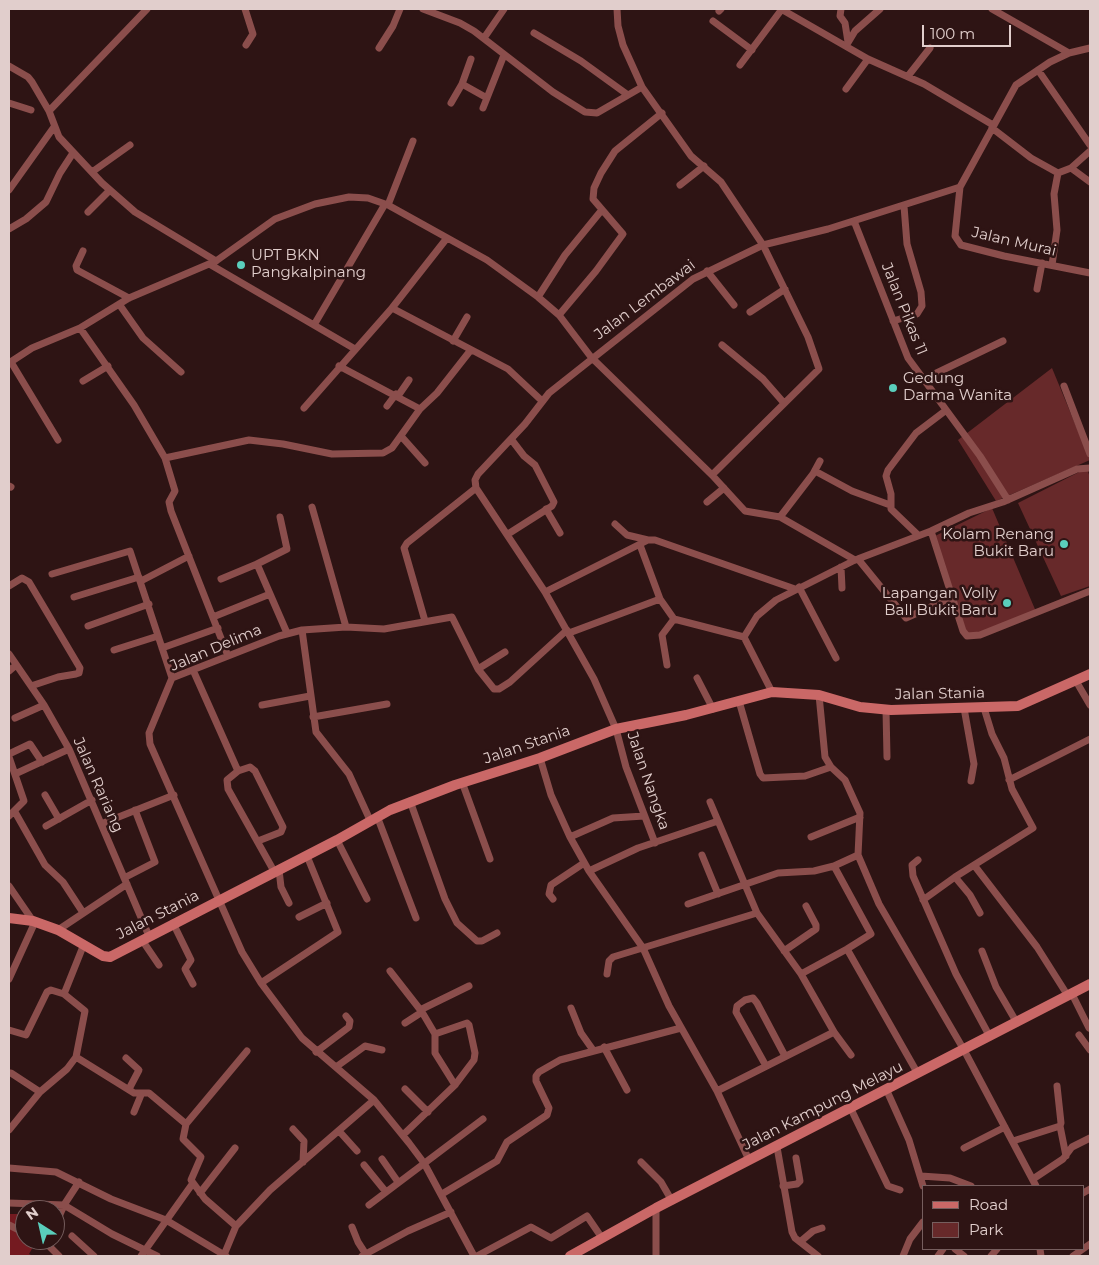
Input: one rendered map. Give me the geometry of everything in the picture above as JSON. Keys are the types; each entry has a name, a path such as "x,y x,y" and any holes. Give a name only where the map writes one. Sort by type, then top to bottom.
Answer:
{"street":[{"path":"49,110 147,9"},
{"path":"245,9 253,34 246,45"},
{"path":"379,48 393,26 400,9"},
{"path":"423,9 460,23 484,38 553,92 590,113 602,111 642,87"},
{"path":"484,38 504,9"},
{"path":"617,9 618,26 623,44 642,87 691,156 721,182 762,245 808,337 819,369 712,475"},
{"path":"740,65 782,9 847,44 868,59 908,76 992,126 1031,158 1058,173"},
{"path":"841,9 840,16 845,23 847,44"},
{"path":"847,44 863,23 880,9"},
{"path":"992,9 1069,53"},
{"path":"713,21 752,50"},
{"path":"534,32 581,61 628,95"},
{"path":"908,76 930,48"},
{"path":"960,187 1013,89 1038,70 1069,53 1090,48"},
{"path":"483,108 504,55"},
{"path":"451,103 462,84 471,59"},
{"path":"846,89 868,59"},
{"path":"9,66 28,77 49,110 59,137 110,190 135,212 214,263 355,349"},
{"path":"1038,70 1090,145"},
{"path":"462,84 487,98"},
{"path":"9,103 31,110"},
{"path":"559,315 596,271 622,234 601,211 594,199 594,188 612,155 662,113"},
{"path":"9,190 54,127"},
{"path":"314,325 386,204 413,141"},
{"path":"92,172 130,145"},
{"path":"1058,173 1071,168 1090,151"},
{"path":"9,228 32,215 46,202 73,153"},
{"path":"680,185 704,166"},
{"path":"1071,168 1090,182"},
{"path":"1052,265 1057,230 1054,194 1058,173"},
{"name":"Jalan Lembawai","path":"476,488 478,474 511,439 541,400 591,357 681,287 707,271 762,245 854,221 960,187"},
{"name":"Jalan Murai","path":"960,187 955,236 961,245 1090,273"},
{"path":"88,212 110,190"},
{"path":"58,440 10,363 32,348 80,328 129,298 214,263 262,226 290,212 314,204 349,197 368,198 386,204 487,260 538,297 559,315 591,357 712,475 745,511 780,517 857,560 906,618 952,597"},
{"path":"893,321 917,314 922,306 921,292 906,244 904,206"},
{"path":"538,297 565,255 601,211"},
{"name":"Jalan Pikas 11","path":"854,221 908,358 922,380 1012,499"},
{"path":"304,408 392,308 447,238"},
{"path":"83,251 76,266 77,270 129,298"},
{"path":"1037,288 1042,264"},
{"path":"707,271 734,305"},
{"path":"750,312 785,289"},
{"path":"119,304 143,338 181,372"},
{"path":"392,308 470,351 508,369 541,400"},
{"path":"453,341 467,317"},
{"path":"80,328 134,405 165,458 174,491 169,502 171,511 228,656"},
{"path":"922,380 1003,341"},
{"path":"722,345 763,379 784,403"},
{"path":"165,458 249,440 283,444 332,454 384,453 392,448 420,409 449,378 470,351"},
{"path":"83,381 108,366"},
{"path":"339,366 397,395 420,409"},
{"path":"387,406 409,380"},
{"path":"1064,386 1090,454"},
{"path":"918,535 891,509 891,494 886,476 888,470 916,433 946,410"},
{"path":"401,436 425,463"},
{"path":"508,534 552,506 554,498 533,462 524,456 511,439"},
{"path":"780,517 815,471 820,461"},
{"path":"744,637 762,610 797,588 857,560 931,531 969,513 1012,499 1077,469 1090,468"},
{"path":"815,471 852,491 890,505"},
{"path":"425,621 404,548 407,543 476,488 545,592 594,679 616,729"},
{"path":"707,502 724,488"},
{"path":"312,507 346,626"},
{"path":"546,509 560,533"},
{"path":"222,579 287,549 280,517"},
{"path":"615,524 627,535 655,540 691,551 797,588 836,658"},
{"path":"931,531 963,631 968,636 973,637 1090,591"},
{"path":"545,592 648,540"},
{"path":"640,545 660,599 674,619 744,637 772,692"},
{"path":"52,574 126,551 132,554 172,678"},
{"path":"74,598 140,579 189,556"},
{"path":"257,564 287,633"},
{"path":"841,567 842,588"},
{"path":"9,586 22,578 29,582 80,668 79,673 58,676 31,686"},
{"path":"213,617 270,594"},
{"path":"505,652 478,669 494,689 499,689 510,682 568,632 660,599"},
{"path":"88,626 149,604"},
{"name":"Jalan Delima","path":"475,1256 424,1163 403,1135 374,1100 302,1038 261,983 242,952 219,902 174,795 150,744 149,733 172,678 287,633 302,630 346,626 384,629 452,617 478,669"},
{"path":"667,665 662,635 674,619"},
{"path":"162,648 218,628"},
{"path":"302,630 316,732 349,774 373,818 416,918"},
{"path":"114,650 158,636"},
{"name":"Jalan Rariang","path":"9,654 44,705 69,749 125,881 145,938 159,965"},
{"path":"9,671 16,665"},
{"path":"193,670 238,771"},
{"name":"Jalan Stania","path":"9,918 34,921 58,930 103,956 110,957 173,923 277,872 337,840 373,818 410,801 462,782 540,758 616,729 714,709 772,692 819,695 860,706 886,710 1018,706 1090,674"},
{"path":"697,678 714,709"},
{"path":"1076,681 1090,705"},
{"path":"819,695 826,757 831,768 845,780 860,817 858,855 879,904 964,1050 1035,1183 1066,1156 1072,1147 1090,1138"},
{"path":"262,705 310,696"},
{"path":"739,701 760,774 763,778 804,776 831,768"},
{"path":"313,717 387,704"},
{"path":"16,718 44,705"},
{"path":"964,708 974,764 971,781"},
{"path":"923,900 1033,828 1020,808 1009,780 1004,758 992,734 984,708"},
{"path":"886,710 887,757"},
{"name":"Jalan Nangka","path":"616,729 644,816 656,843"},
{"path":"1009,780 1090,739"},
{"path":"42,762 30,744 9,755 24,801 12,814 45,865 63,882 82,911"},
{"path":"15,774 69,749"},
{"path":"540,758 551,794 570,837 589,871 643,948 681,1028 717,1091 750,1160"},
{"path":"258,841 281,832 283,827 255,771 250,767 238,771 227,780 228,789 258,841 277,872 281,887 289,904"},
{"path":"462,782 490,859"},
{"path":"45,795 59,819"},
{"path":"101,824 174,795"},
{"path":"46,826 92,800"},
{"path":"410,801 445,899 457,922 477,941 482,941 497,932"},
{"path":"710,802 757,913 801,974 834,1032 851,1056"},
{"path":"58,930 82,911 155,862 135,810"},
{"path":"570,837 613,818 644,816"},
{"path":"811,837 860,817"},
{"path":"589,871 638,848 718,821"},
{"path":"337,840 367,899"},
{"path":"702,855 718,894"},
{"path":"688,904 778,873 814,871 834,866 858,855"},
{"path":"261,983 338,932 307,856"},
{"path":"918,860 913,863 911,871 956,974 990,1037"},
{"path":"553,900 549,894 551,885 584,863"},
{"path":"974,865 1037,946 1070,995 1089,1028"},
{"path":"801,974 847,949 870,933 834,866"},
{"path":"956,877 970,895 980,913"},
{"path":"9,886 34,921 9,979"},
{"path":"299,917 327,903"},
{"path":"784,951 816,928 806,906"},
{"path":"607,974 611,958 757,913"},
{"path":"173,923 191,960 185,969 193,984"},
{"path":"64,994 84,944"},
{"path":"847,949 918,1074"},
{"path":"982,952 996,987 1017,1023"},
{"path":"390,971 421,1011 435,1034 435,1053 454,1085"},
{"name":"Jalan Kampung Melayu","path":"572,1256 656,1208 887,1091 1090,984"},
{"path":"405,1023 421,1011 469,986"},
{"path":"9,1030 26,1035 47,992 51,990 64,994 85,1010 76,1057 67,1069 40,1092 9,1130"},
{"path":"766,1066 736,1012 737,1006 746,1000 753,998 757,1003 785,1056"},
{"path":"571,1008 581,1032 593,1050"},
{"path":"316,1052 349,1027 350,1021 346,1016"},
{"path":"403,1135 454,1085 475,1057 467,1023 435,1034"},
{"path":"442,1194 497,1161 507,1142 547,1115 550,1108 536,1081 536,1076 539,1072 560,1060 681,1028"},
{"path":"717,1091 834,1032"},
{"path":"1079,1035 1090,1050"},
{"path":"336,1068 365,1046 382,1050"},
{"path":"604,1047 627,1090"},
{"path":"236,1226 200,1193 193,1183 192,1177 201,1157 183,1139 186,1124 247,1051"},
{"path":"76,1057 129,1089 142,1094 149,1093 186,1124"},
{"path":"126,1058 138,1070 129,1089"},
{"path":"9,1073 40,1092"},
{"path":"1057,1086 1060,1126 1066,1156"},
{"path":"405,1089 428,1112"},
{"path":"887,1091 909,1140 923,1185"},
{"path":"134,1112 142,1094"},
{"path":"9,1168 56,1172 111,1199 166,1220 225,1256 236,1226 270,1190 374,1100"},
{"path":"851,1109 888,1186 900,1190"},
{"path":"369,1205 483,1119"},
{"path":"1013,1141 1060,1126"},
{"path":"964,1148 1005,1127"},
{"path":"293,1129 304,1141 303,1162"},
{"path":"339,1131 357,1151"},
{"path":"777,1147 789,1223 795,1238 818,1256"},
{"path":"200,1193 235,1148"},
{"path":"783,1186 797,1184 800,1181 796,1158"},
{"path":"382,1159 398,1182"},
{"path":"642,1162 661,1182 672,1201"},
{"path":"364,1165 386,1192"},
{"path":"921,1176 950,1178 968,1185"},
{"path":"65,1203 79,1182"},
{"path":"143,1253 193,1183"},
{"path":"65,1206 143,1253 157,1256"},
{"path":"656,1208 656,1256"},
{"path":"352,1227 365,1255 408,1231 451,1212"},
{"path":"475,1256 531,1227 548,1237 553,1237 587,1216 602,1238"},
{"path":"902,1256 910,1239 922,1223"},
{"path":"800,1242 813,1231 822,1228"},
{"path":"72,1236 94,1256"}],"green space":[{"path":"1052,368 1090,460 996,501 958,440"},
{"name":"Kolam Renang Bukit Baru","path":"1087,468 1090,478 1090,586 1061,596 1018,503"},
{"path":"992,508 1037,614 968,638 935,536"}],"shaded area":[{"path":"9,1214 15,1214 15,1250 31,1250 29,1254 33,1256 9,1256"}],"place":[{"name":"UPT BKN Pangkalpinang","path":"241,265"},
{"name":"Gedung Darma Wanita","path":"893,388"},
{"name":"Kolam Renang Bukit Baru","path":"1064,544"},
{"name":"Lapangan Volly Ball Bukit Baru","path":"1007,603"}]}
